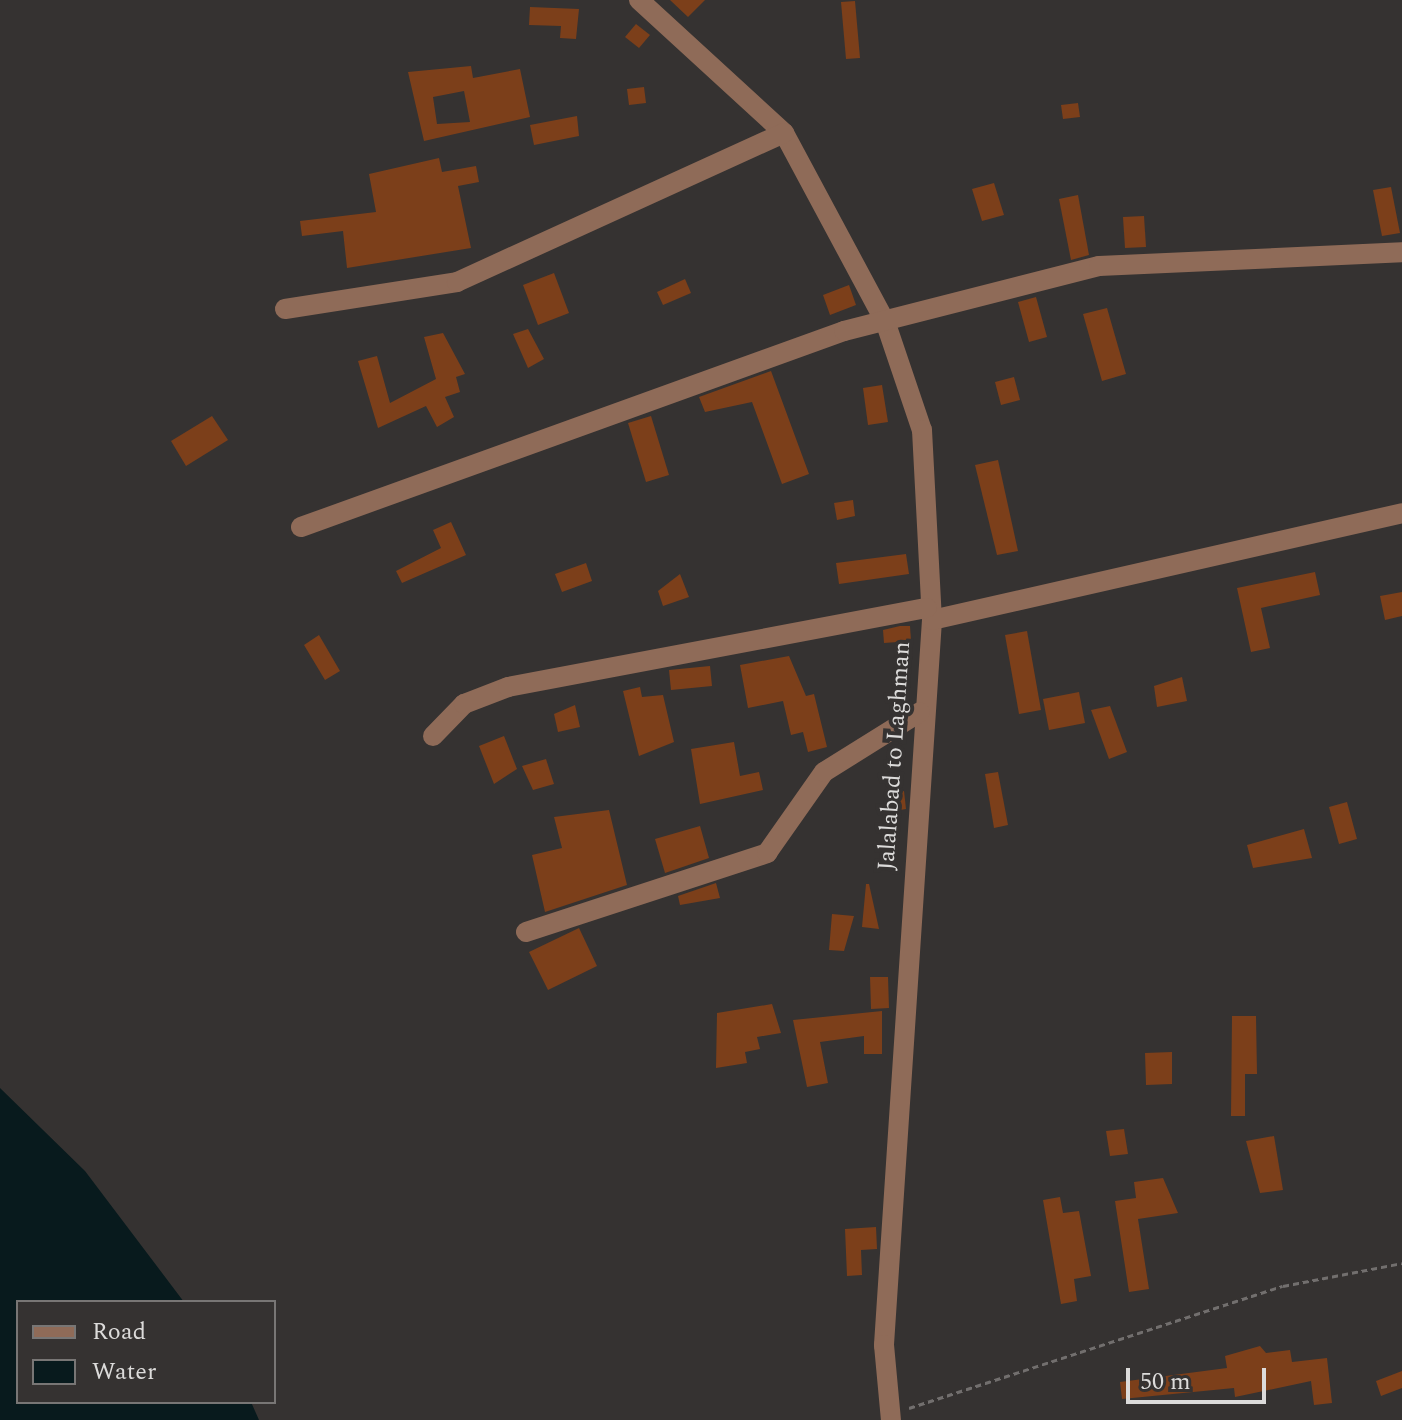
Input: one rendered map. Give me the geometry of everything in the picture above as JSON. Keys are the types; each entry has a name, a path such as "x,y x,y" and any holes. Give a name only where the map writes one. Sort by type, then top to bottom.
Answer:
{"street":[{"name":"Jalalabad to Laghman","path":"639,0 784,133 885,321 922,430 929,614 920,712 884,1345 891,1417"},
{"path":"285,309 457,282 784,133"},
{"path":"301,527 885,321 1099,266 1402,252"},
{"path":"433,736 464,704 508,687 929,614 1402,513"},
{"path":"526,932 767,853 824,772 920,712"}],"path":[{"path":"891,1417 1283,1286 1402,1263"}],"water":[{"path":"0,1088 85,1171 182,1300 16,1300 16,1404 252,1404 259,1420 0,1420"}],"building":[{"path":"670,0 705,0 688,17"},
{"path":"855,1 860,58 846,59 841,2"},
{"path":"530,7 579,9 576,39 560,38 561,26 529,25"},
{"path":"636,24 650,35 639,48 625,37"},
{"path":"471,66 473,78 520,69 530,117 424,141 408,72","holes":["464,91 470,122 437,124 433,97"]},
{"path":"644,87 646,103 629,105 627,89"},
{"path":"1078,103 1080,117 1063,119 1061,105"},
{"path":"577,116 579,136 534,145 530,125"},
{"path":"439,158 442,172 476,166 479,182 458,186 471,248 347,268 343,231 302,236 300,221 376,212 369,174"},
{"path":"994,183 1004,215 982,221 972,189"},
{"path":"1391,187 1400,233 1382,236 1373,190"},
{"path":"1078,195 1089,255 1071,260 1059,199"},
{"path":"1144,216 1146,247 1125,248 1123,217"},
{"path":"554,273 569,313 538,325 523,285"},
{"path":"685,279 691,293 663,305 657,292"},
{"path":"849,285 856,305 830,315 823,295"},
{"path":"1036,297 1047,337 1029,342 1018,302"},
{"path":"1107,308 1126,374 1102,381 1083,314"},
{"path":"528,329 544,359 528,368 513,334"},
{"path":"443,333 465,374 456,377 460,392 445,397 454,417 437,427 426,406 378,428 358,361 377,356 390,403 436,379 424,337"},
{"path":"771,371 809,474 782,484 752,402 705,412 699,397"},
{"path":"1014,377 1020,400 1001,405 995,382"},
{"path":"882,385 888,422 868,425 863,388"},
{"path":"212,416 228,440 186,466 171,441"},
{"path":"651,416 669,475 646,482 628,423"},
{"path":"998,460 1018,551 997,555 975,465"},
{"path":"853,500 855,516 837,520 834,503"},
{"path":"451,522 466,555 402,583 396,571 441,548 433,530"},
{"path":"906,554 909,574 839,584 836,563"},
{"path":"586,563 592,581 562,592 555,574"},
{"path":"1315,572 1320,595 1261,608 1270,648 1251,652 1237,588"},
{"path":"680,574 689,597 663,606 658,591"},
{"path":"1402,592 1402,616 1385,620 1380,596"},
{"path":"910,626 911,641 884,643 883,630"},
{"path":"1027,631 1041,710 1019,714 1005,635"},
{"path":"319,635 340,671 325,680 304,645"},
{"path":"789,656 806,696 814,694 827,747 808,752 803,732 791,735 783,701 748,708 740,665"},
{"path":"710,666 712,686 671,690 669,670"},
{"path":"1182,677 1187,701 1157,707 1154,686"},
{"path":"640,687 642,697 663,695 674,742 639,756 623,691"},
{"path":"1079,692 1085,723 1049,730 1043,699"},
{"path":"575,705 580,727 558,732 554,714"},
{"path":"1110,706 1127,752 1109,759 1091,710"},
{"path":"504,736 517,769 494,784 479,746"},
{"path":"734,742 740,776 759,772 763,790 700,804 691,749"},
{"path":"546,759 554,784 533,790 522,766"},
{"path":"998,772 1008,825 994,828 985,774"},
{"path":"904,791 906,809 889,812 889,794"},
{"path":"1347,802 1357,839 1339,844 1329,807"},
{"path":"609,810 627,885 545,912 532,855 562,848 554,817"},
{"path":"700,826 709,858 665,873 655,839"},
{"path":"1304,829 1312,858 1253,868 1247,845"},
{"path":"716,883 720,898 680,905 678,896"},
{"path":"866,884 869,884 879,929 862,927"},
{"path":"832,914 854,916 844,951 829,950"},
{"path":"579,928 597,966 548,990 529,952"},
{"path":"870,977 888,977 889,1008 871,1009"},
{"path":"772,1004 781,1033 757,1037 760,1049 745,1052 747,1063 716,1068 717,1013"},
{"path":"882,1011 882,1054 864,1054 864,1036 820,1042 828,1083 807,1087 793,1020"},
{"path":"1232,1016 1256,1016 1257,1074 1245,1074 1245,1116 1231,1116"},
{"path":"1172,1052 1172,1084 1146,1085 1145,1053"},
{"path":"1124,1129 1128,1154 1110,1156 1106,1131"},
{"path":"1274,1136 1283,1190 1260,1193 1246,1141"},
{"path":"1163,1178 1178,1213 1138,1219 1149,1289 1129,1292 1115,1201 1136,1198 1134,1182"},
{"path":"1060,1197 1063,1213 1079,1211 1091,1276 1074,1279 1077,1301 1061,1304 1043,1200"},
{"path":"876,1227 877,1249 861,1250 862,1275 847,1276 845,1229"},
{"path":"1260,1346 1266,1353 1290,1350 1292,1362 1327,1358 1332,1403 1314,1405 1311,1381 1235,1397 1234,1388 1122,1399 1120,1382 1227,1368 1225,1356"},
{"path":"1402,1371 1402,1388 1381,1396 1376,1381"}]}
